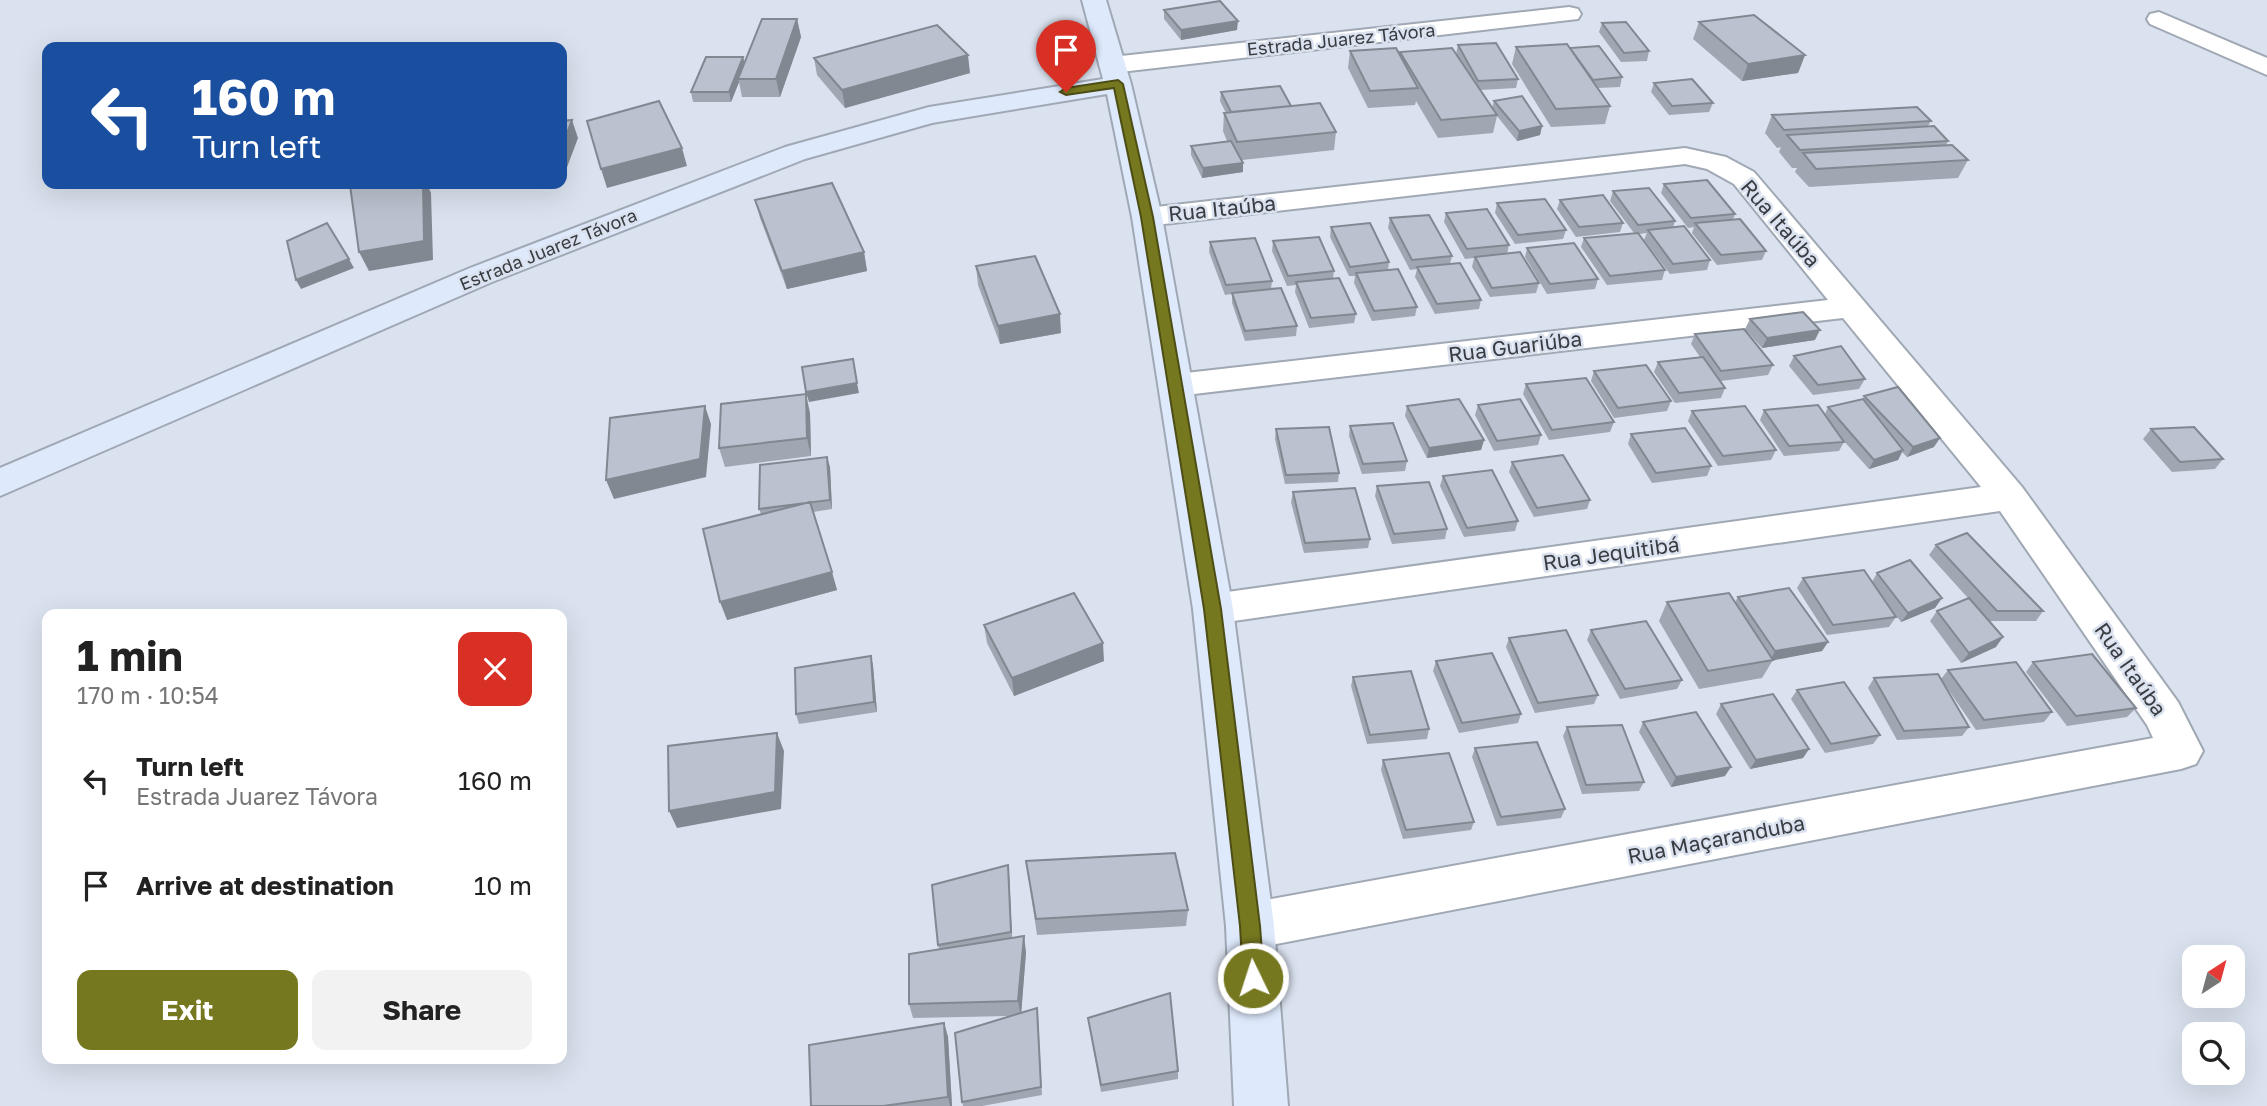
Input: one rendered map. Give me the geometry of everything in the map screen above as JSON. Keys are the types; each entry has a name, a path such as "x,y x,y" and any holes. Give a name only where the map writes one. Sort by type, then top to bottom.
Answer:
{"street":[{"path":"1094,0 1115,74 1147,217 1213,609 1250,926 1261,1106"},
{"name":"Estrada Juarez Távora","path":"0,483 481,275 794,153 929,115 1115,74 1569,14"},
{"path":"2159,19 2267,67"},
{"name":"Rua Itaúba","path":"1147,217 1685,156 1716,163 1744,178 2010,496 2163,714 2181,751"},
{"name":"Rua Guariúba","path":"1177,384 1853,307"},
{"name":"Rua Jequitibá","path":"1213,609 2010,496"},
{"name":"Rua Maçaranduba","path":"1250,926 2181,751"}],"building":[{"path":"1220,1 1238,21 1181,30 1164,10"},
{"path":"1754,15 1805,55 1748,64 1699,22"},
{"path":"762,19 797,19 776,79 738,79"},
{"path":"1626,22 1649,51 1624,53 1602,23"},
{"path":"937,25 968,55 842,90 814,58"},
{"path":"1496,43 1518,79 1478,81 1458,45"},
{"path":"1567,44 1610,106 1556,109 1516,47"},
{"path":"1599,46 1622,77 1593,80 1570,48"},
{"path":"1396,48 1418,88 1370,91 1350,51"},
{"path":"1452,48 1497,115 1441,120 1400,52"},
{"path":"706,57 743,57 729,92 691,92"},
{"path":"1692,79 1713,103 1672,106 1654,83"},
{"path":"1280,86 1291,106 1231,112 1221,92"},
{"path":"1522,96 1542,126 1519,131 1494,101"},
{"path":"659,101 682,148 601,169 587,121"},
{"path":"1320,103 1336,132 1237,142 1224,113"},
{"path":"1917,107 1931,121 1784,130 1772,115"},
{"path":"567,120 572,120 567,133"},
{"path":"1934,126 1948,141 1800,150 1787,135"},
{"path":"1231,141 1243,163 1203,168 1191,146"},
{"path":"1952,145 1968,160 1816,169 1803,153"},
{"path":"1707,180 1735,214 1691,218 1664,184"},
{"path":"832,183 864,252 782,271 755,200"},
{"path":"1649,188 1675,221 1638,225 1613,191"},
{"path":"351,189 423,189 424,241 359,252"},
{"path":"1603,195 1623,223 1579,227 1560,200"},
{"path":"1545,199 1566,230 1518,235 1497,203"},
{"path":"1487,209 1509,245 1467,249 1446,213"},
{"path":"1429,215 1452,256 1412,260 1390,218"},
{"path":"1740,219 1766,251 1721,255 1695,223"},
{"path":"327,223 349,259 296,280 287,241"},
{"path":"1370,223 1389,262 1350,267 1331,227"},
{"path":"1684,226 1710,260 1673,264 1648,230"},
{"path":"1638,233 1665,270 1610,276 1584,238"},
{"path":"1319,237 1334,271 1288,276 1273,241"},
{"path":"1255,238 1272,281 1226,285 1210,242"},
{"path":"1574,243 1598,279 1550,284 1527,248"},
{"path":"1520,252 1539,283 1492,288 1475,257"},
{"path":"1035,256 1060,314 998,326 976,266"},
{"path":"1460,263 1481,300 1437,304 1417,267"},
{"path":"1398,269 1417,307 1374,311 1356,273"},
{"path":"1339,278 1356,314 1311,318 1296,282"},
{"path":"1281,288 1297,326 1245,331 1232,293"},
{"path":"1803,312 1820,330 1767,338 1750,319"},
{"path":"1744,329 1773,365 1721,371 1695,334"},
{"path":"1841,346 1865,379 1818,385 1794,356"},
{"path":"1703,357 1725,388 1679,393 1658,362"},
{"path":"853,359 857,383 806,392 802,367"},
{"path":"1646,365 1671,401 1618,408 1594,371"},
{"path":"1586,378 1614,422 1552,430 1526,384"},
{"path":"1898,387 1940,438 1913,447 1864,396"},
{"path":"806,394 807,438 719,448 721,404"},
{"path":"1459,399 1484,440 1429,448 1407,406"},
{"path":"1520,399 1541,435 1497,441 1478,405"},
{"path":"1863,399 1903,450 1874,460 1828,407"},
{"path":"1818,405 1844,442 1789,446 1764,410"},
{"path":"705,406 700,459 606,480 610,418"},
{"path":"1745,406 1776,450 1723,456 1692,411"},
{"path":"1393,423 1407,461 1363,464 1350,426"},
{"path":"1329,427 1339,473 1286,475 1276,429"},
{"path":"2194,427 2223,459 2180,462 2151,429"},
{"path":"1685,428 1711,466 1656,473 1631,434"},
{"path":"1563,455 1590,500 1537,508 1512,462"},
{"path":"827,457 830,500 759,509 760,465"},
{"path":"1492,470 1518,521 1467,528 1443,476"},
{"path":"1429,482 1447,529 1394,534 1377,486"},
{"path":"1355,488 1370,539 1305,543 1293,492"},
{"path":"810,502 832,572 720,602 703,529"},
{"path":"1967,533 2043,611 1997,611 1936,545"},
{"path":"1910,560 1942,598 1908,613 1877,573"},
{"path":"1864,570 1896,617 1833,625 1803,578"},
{"path":"1789,588 1828,642 1775,651 1738,597"},
{"path":"1074,593 1103,643 1012,678 984,625"},
{"path":"1729,593 1773,660 1708,671 1667,602"},
{"path":"1969,598 2003,637 1969,653 1937,611"},
{"path":"1646,621 1682,680 1625,689 1591,630"},
{"path":"1566,630 1598,695 1538,703 1509,638"},
{"path":"1492,653 1521,714 1462,723 1436,661"},
{"path":"2092,654 2136,708 2076,716 2033,662"},
{"path":"871,656 874,702 796,714 795,668"},
{"path":"2016,662 2052,712 1984,720 1948,670"},
{"path":"1411,671 1429,729 1370,735 1353,677"},
{"path":"1938,674 1969,727 1904,731 1874,678"},
{"path":"1844,682 1880,735 1831,744 1797,690"},
{"path":"1773,694 1809,749 1756,760 1721,704"},
{"path":"1696,712 1731,767 1676,777 1643,722"},
{"path":"1622,725 1644,782 1586,785 1567,727"},
{"path":"777,733 775,792 669,811 668,746"},
{"path":"1537,742 1565,809 1501,817 1475,748"},
{"path":"1449,753 1474,822 1406,830 1383,760"},
{"path":"1175,853 1188,910 1036,919 1026,861"},
{"path":"1008,865 1011,932 938,945 932,885"},
{"path":"1024,936 1018,1001 909,1004 909,954"},
{"path":"1170,993 1178,1071 1101,1085 1088,1018"},
{"path":"1037,1008 1041,1087 962,1102 955,1033"},
{"path":"944,1023 948,1097 883,1106 811,1106 809,1045"}],"route":[{"path":"1066,92 1118,84 1147,217 1213,609 1250,926 1253,978"}]}
